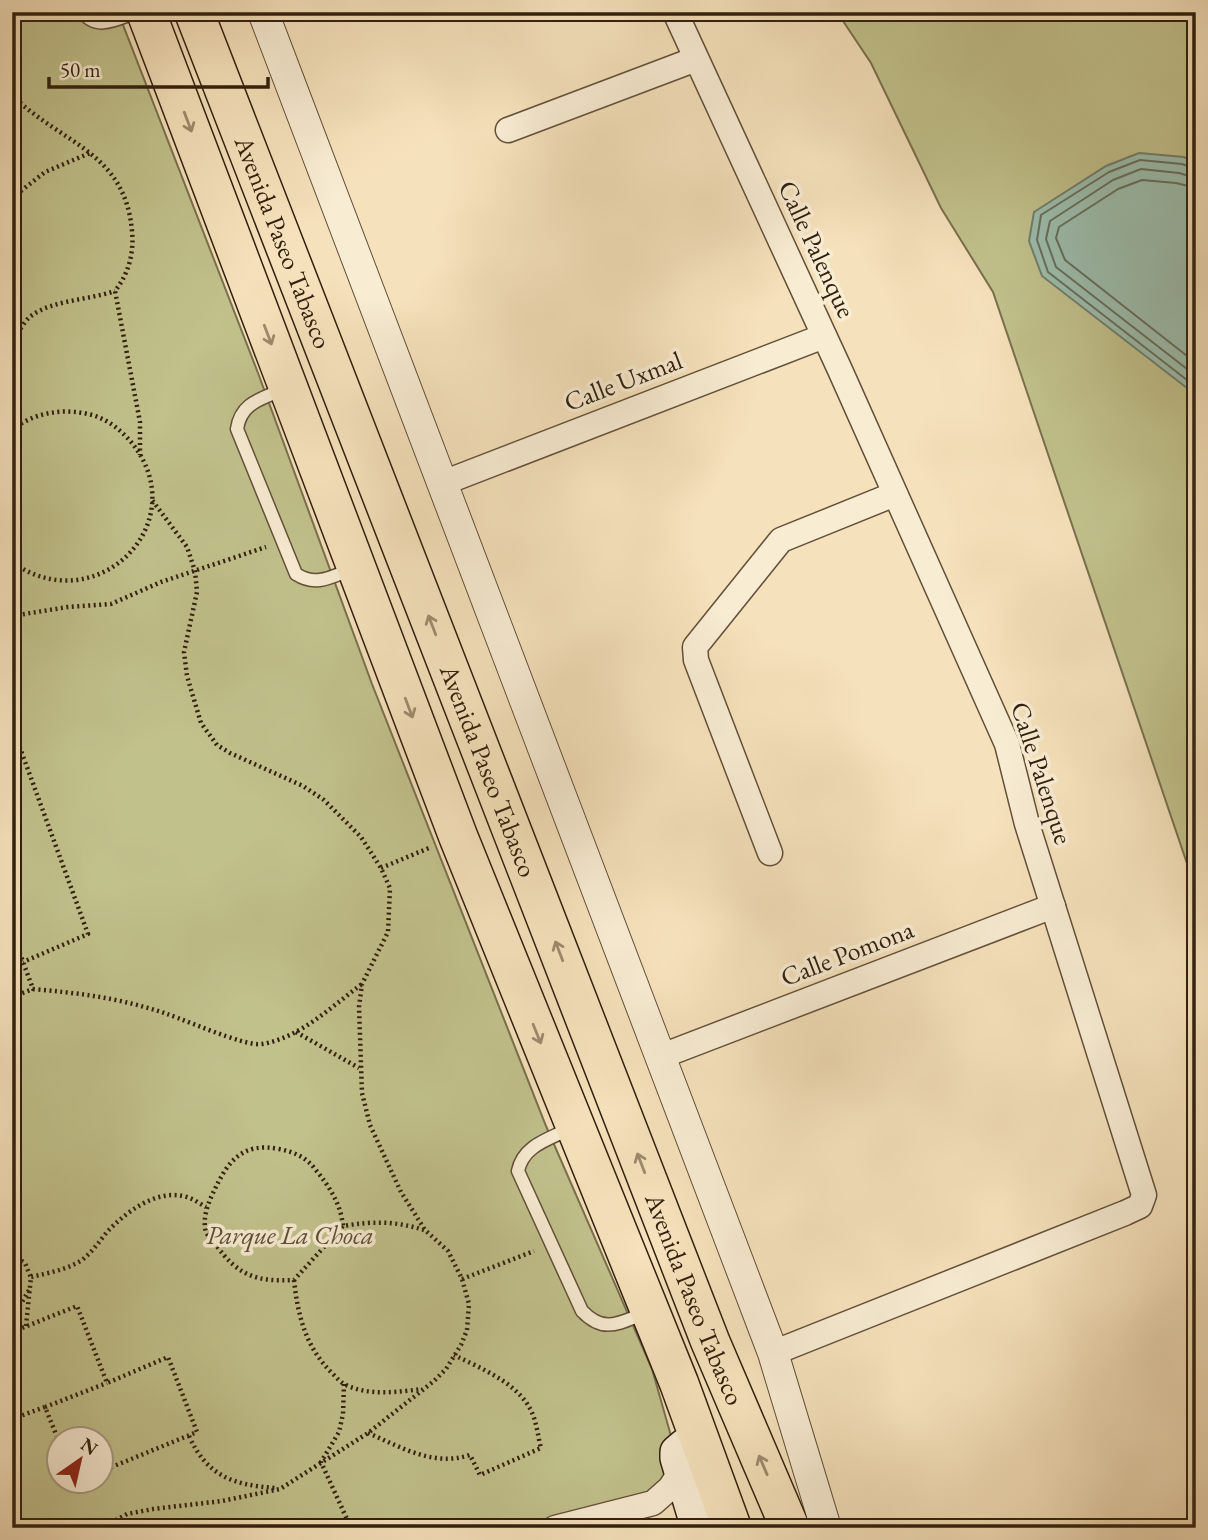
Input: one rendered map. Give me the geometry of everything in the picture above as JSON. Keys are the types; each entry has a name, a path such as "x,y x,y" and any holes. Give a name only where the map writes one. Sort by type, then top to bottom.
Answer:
{"main road":[{"name":"Avenida Paseo Tabasco","path":"146,12 458,836 650,1312 690,1456 732,1528"},
{"name":"Avenida Paseo Tabasco","path":"194,12 700,1315 790,1528"},
{"path":"698,1528 690,1456 748,1429"}],"street":[{"name":"Avenida Paseo Tabasco","path":"263,12 773,1353 827,1528"},
{"name":"Calle Palenque","path":"675,12 824,335 1007,744 1027,824 1142,1189 1143,1202 1125,1213 773,1353"},
{"path":"508,131 696,59"},
{"name":"Calle Uxmal","path":"443,483 824,335"},
{"path":"770,853 696,660 695,647 781,540 895,494"},
{"name":"Calle Pomona","path":"662,1056 1053,906"},
{"path":"555,1528 653,1503 670,1488 690,1456"}],"lane":[{"path":"83,12 84,16 95,23 107,23 137,12"},
{"path":"288,387 247,406 239,416 237,429 296,574 307,581 318,581 356,568"},
{"path":"575,1126 527,1150 520,1160 518,1171 582,1311 593,1322 607,1326 650,1312"}],"path":[{"path":"12,95 30,113 90,153 110,171 124,193 130,213 133,249 124,279 115,291 94,298 48,306 29,317 12,343"},
{"path":"12,198 46,172 90,153"},
{"path":"115,291 140,422 141,455"},
{"path":"12,430 36,416 55,412 76,411 95,416 113,425 141,455 149,476 152,500 144,533 129,555 108,571 75,581 57,581 32,574 12,562"},
{"path":"101,1528 127,1514 222,1501 280,1489 368,1433 446,1370 467,1330 470,1304 462,1279 448,1251 425,1230 401,1192 370,1125 362,1093 359,1068 359,1007 362,984 388,933 390,887 361,837 324,800 303,786 230,753 218,745 201,723 187,676 184,652 197,592 195,571 187,547 152,500"},
{"path":"12,616 68,607 111,604 161,582 283,541"},
{"path":"12,726 88,934 23,961"},
{"path":"381,868 458,836"},
{"path":"12,932 33,989"},
{"path":"12,997 33,989 96,995 154,1010 258,1045 296,1032 362,984"},
{"path":"296,1032 359,1068"},
{"path":"294,1280 264,1279 237,1270 206,1233 206,1207 226,1166 243,1153 261,1146 295,1153 309,1160 328,1185 342,1213 343,1226"},
{"path":"31,1277 68,1267 82,1260 114,1226 149,1200 168,1196 186,1197 206,1207"},
{"path":"423,1388 384,1392 344,1384 316,1355 305,1335 297,1311 294,1280 343,1226 380,1221 403,1223 425,1230"},
{"path":"462,1279 551,1244"},
{"path":"12,1255 25,1263 31,1277 30,1289 12,1314"},
{"path":"26,1326 31,1277"},
{"path":"12,1332 77,1306 107,1383"},
{"path":"368,1433 427,1458 441,1460 470,1455 480,1475 541,1448 533,1414 524,1399 509,1385 454,1355"},
{"path":"12,1419 168,1357 197,1432 116,1465"},
{"path":"321,1462 338,1432 344,1384"},
{"path":"45,1407 52,1424"},
{"path":"189,1436 196,1451 211,1467 228,1479 245,1486 280,1489"},
{"path":"321,1462 351,1528"}],"green space":[{"name":"Parque La Choca","path":"12,12 118,12 258,373 372,684 546,1126 652,1369 681,1471 663,1496 555,1528 12,1528"},
{"path":"837,12 1196,12 1196,890 993,292 941,208 871,63"}],"water":[{"path":"1139,153 1184,157 1196,163 1196,395 1042,276 1029,241 1034,212 1106,166"}]}
